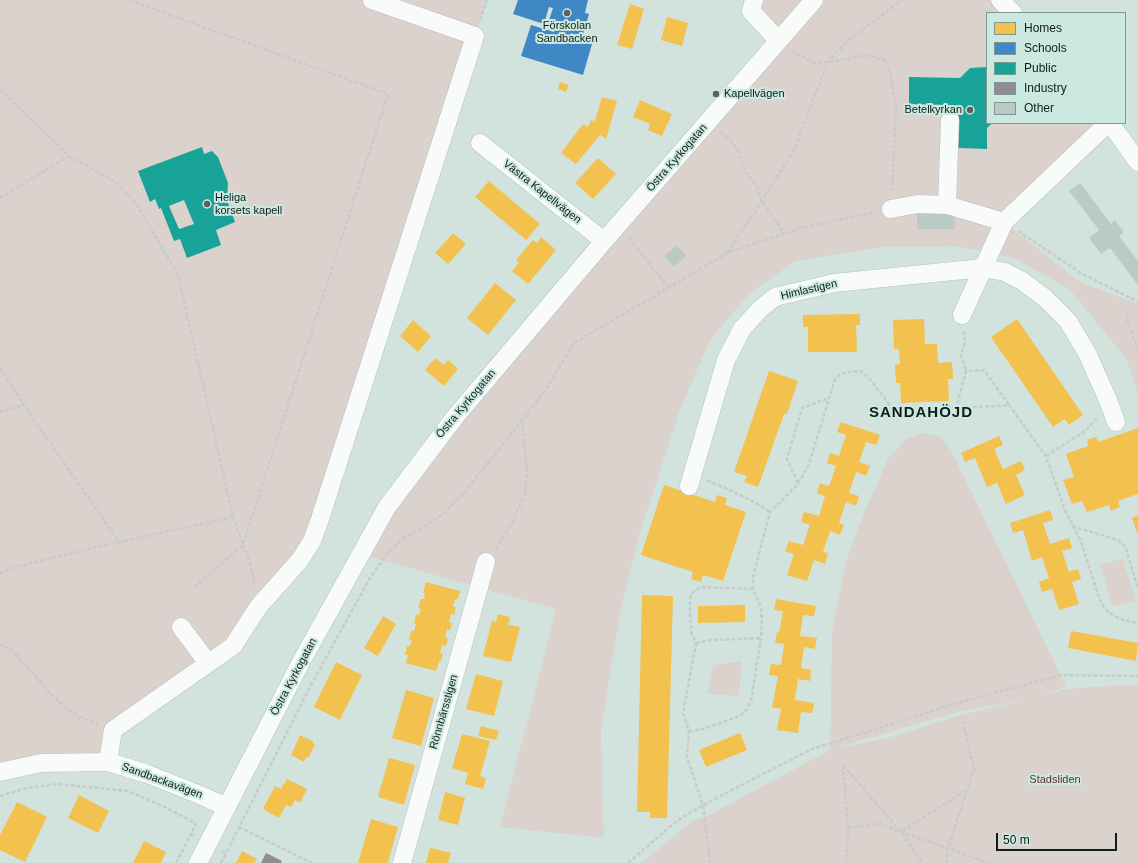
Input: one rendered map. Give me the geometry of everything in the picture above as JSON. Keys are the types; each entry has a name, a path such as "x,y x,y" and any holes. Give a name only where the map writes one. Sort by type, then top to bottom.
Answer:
{"street":[{"path":"108,762 113,730 233,646 260,606 300,560 312,541 475,36 372,0"},
{"path":"754,0 751,11 778,40"},
{"name":"Östra Kyrkogatan","path":"198,863 301,662 387,507 454,417 604,241 814,0"},
{"path":"1000,0 1012,12"},
{"path":"948,205 950,120"},
{"path":"962,315 1004,222 1108,124"},
{"path":"1110,124 1138,162"},
{"name":"Västra Kapellvägen","path":"480,143 604,241"},
{"path":"891,209 917,204 948,205 1004,222"},
{"name":"Himlastigen","path":"691,480 726,360 742,329 760,308 775,297 834,283 983,268 1005,272 1022,281 1045,298 1068,321 1087,353 1116,422"},
{"name":"Rönnbärsstigen","path":"402,863 486,562"},
{"path":"181,627 208,663"},
{"name":"Sandbackavägen","path":"0,772 41,763 108,762 146,773 227,807"}],"path":[{"path":"129,0 388,94 243,545 193,588"},
{"path":"475,36 487,0"},
{"path":"727,253 794,150 828,62 849,40 902,0"},
{"path":"221,863 310,687 370,578 388,552 404,538 444,513 464,493 544,392 574,342 727,253 801,228 891,209 896,108 887,61 867,55 813,64 788,49 778,40"},
{"path":"0,89 69,156 117,183 137,205 178,275 233,517 250,563 260,606"},
{"path":"708,121 731,140 738,152 746,173 757,187 762,201 785,234"},
{"path":"0,198 69,156"},
{"path":"1004,222 1081,273 1138,302"},
{"path":"618,225 669,288"},
{"path":"1127,313 1128,322 1138,350"},
{"path":"956,409 966,371 961,355 965,343 962,315"},
{"path":"0,368 24,406 119,542"},
{"path":"966,371 984,370 1046,456 1065,510 1081,542 1101,603 1109,613 1120,619 1138,623"},
{"path":"689,731 703,729 740,716 747,709 751,701 761,638 761,608 753,589 753,577 764,531 770,512 798,484 809,464 835,380 840,374 860,371 869,378 893,409 900,412 1009,406"},
{"path":"798,484 786,458 802,408 829,398"},
{"path":"1046,456 1085,431 1096,420 1108,400"},
{"path":"0,412 24,406"},
{"path":"486,562 511,525 525,494 527,473 522,419"},
{"path":"691,480 749,499 770,512"},
{"path":"0,573 15,567 119,542 233,517"},
{"path":"1072,526 1118,540 1125,546 1138,588"},
{"path":"710,863 703,805 687,758 689,731 684,714 696,643 692,634 690,599 693,592 700,587 753,589"},
{"path":"696,643 711,640 761,638"},
{"path":"0,644 13,651 51,694 65,707 79,717 113,730"},
{"path":"628,863 678,820 703,805 812,748 962,702 1061,675 1138,676"},
{"path":"946,863 948,848 974,769 962,718"},
{"path":"846,863 848,828 843,765 901,832 923,863"},
{"path":"0,796 26,788 59,784 128,791 169,809 196,824 176,863"},
{"path":"901,832 967,790"},
{"path":"848,828 880,824 989,863"},
{"path":"239,827 312,863"},
{"path":"191,834 226,853"}],"green space":[{"path":"0,0 487,0 320,519 233,646 124,722 108,762 0,772"},
{"path":"754,0 996,0 1009,12 986,12 986,124 1107,124 1004,222 1080,282 1138,304 1138,393 1126,358 1069,289 1014,258 956,246 884,247 796,261 750,293 710,340 680,410 641,529 621,608 601,730 604,838 500,827 556,609 360,554 387,507 778,41"},
{"name":"Stadsliden","path":"923,433 941,437 951,450 1066,686 1039,697 1066,689 1124,685 1138,686 1138,863 642,863 692,821 707,816 830,750 832,631 846,561 864,513 889,457 906,439","holes":["1024,700 961,715 884,739 836,748 961,711"]},
{"path":"1123,559 1136,601 1112,606 1100,564"},
{"path":"742,661 739,696 708,694 713,665"}],"building: Homes":[{"path":"630,4 644,9 632,49 617,45"},
{"path":"667,17 688,23 682,46 661,40"},
{"path":"560,82 569,85 566,92 558,89"},
{"path":"602,97 617,101 606,139 600,135 576,164 561,153 583,124 588,127 591,120 595,121"},
{"path":"640,100 672,114 662,136 648,130 650,124 633,117"},
{"path":"598,158 616,174 593,199 575,183"},
{"path":"489,181 540,224 526,240 475,197"},
{"path":"453,233 466,244 448,264 435,253"},
{"path":"541,237 556,250 528,284 512,271 519,263 516,260 533,240 537,243"},
{"path":"495,283 516,300 488,335 467,318"},
{"path":"860,314 860,325 856,325 857,352 808,352 808,327 803,327 803,315"},
{"path":"924,319 925,344 937,344 938,363 952,362 953,379 948,379 949,401 901,403 900,383 896,383 895,365 900,364 899,349 894,349 893,320"},
{"path":"1017,319 1083,415 1069,425 1065,419 1053,427 991,337"},
{"path":"413,320 431,336 418,352 400,336"},
{"path":"435,358 444,365 448,360 458,369 444,386 425,370"},
{"path":"769,371 798,381 787,414 784,414 758,487 744,482 747,476 734,472"},
{"path":"841,422 880,435 876,445 866,442 859,462 870,466 866,476 856,472 849,493 859,496 856,506 846,502 839,523 844,525 840,535 830,531 823,552 828,553 825,564 814,560 807,581 787,575 794,554 785,551 789,541 803,545 810,525 801,522 804,512 819,516 825,496 817,493 820,483 829,486 836,466 827,463 830,453 839,456 846,435 837,432"},
{"path":"1138,428 1138,494 1118,501 1120,507 1111,511 1109,505 1087,512 1082,501 1072,504 1063,480 1074,477 1066,454 1088,446 1087,440 1096,437 1098,442"},
{"path":"999,436 1003,445 994,449 1003,469 1021,461 1025,470 1016,475 1025,495 1006,504 997,483 987,487 975,458 965,462 961,453"},
{"path":"664,485 715,502 717,495 727,498 725,505 746,512 723,581 703,575 701,582 691,579 693,572 641,555"},
{"path":"1050,510 1053,520 1043,523 1050,544 1069,538 1072,548 1062,551 1069,572 1078,569 1081,579 1072,582 1079,604 1059,610 1052,589 1042,592 1039,582 1049,578 1042,557 1032,561 1023,530 1013,533 1010,523"},
{"path":"1138,515 1138,535 1132,518"},
{"path":"426,582 460,591 458,599 455,599 453,607 456,607 454,615 451,614 449,622 452,623 450,630 447,629 445,637 448,638 446,646 442,645 440,653 443,653 436,671 406,663 408,655 405,655 407,646 410,646 412,640 409,639 416,624 414,623 416,614 419,615 421,609 418,608 421,599 424,599 425,593 423,593"},
{"path":"642,595 673,596 667,818 650,818 650,812 637,812"},
{"path":"776,599 816,606 814,616 803,615 800,636 817,638 815,649 804,647 801,668 811,670 810,681 798,679 795,700 814,703 812,713 801,712 798,733 777,730 781,709 772,707 778,676 769,675 771,664 781,665 784,644 775,643 777,632 779,633 783,611 774,610"},
{"path":"745,605 745,622 698,623 698,606"},
{"path":"498,614 510,617 508,625 520,627 511,662 483,656 492,621 496,622"},
{"path":"383,616 396,624 378,656 364,648"},
{"path":"1071,631 1138,643 1136,661 1068,648"},
{"path":"336,662 362,675 340,720 314,707"},
{"path":"476,674 503,681 494,716 466,709"},
{"path":"406,690 434,698 421,746 392,738"},
{"path":"481,726 499,731 496,740 478,736"},
{"path":"740,733 747,750 706,767 699,750"},
{"path":"462,734 490,741 480,776 486,778 483,789 465,784 468,773 452,768"},
{"path":"300,735 314,742 313,744 315,745 304,762 291,755"},
{"path":"389,758 415,765 404,805 378,797"},
{"path":"287,779 307,789 300,803 295,800 291,807 286,805 279,818 263,809 275,786 281,789"},
{"path":"445,792 465,798 458,825 438,820"},
{"path":"79,795 109,811 98,833 68,818"},
{"path":"17,802 47,817 25,862 0,850 0,835"},
{"path":"371,819 398,827 388,863 358,863"},
{"path":"144,841 166,852 161,863 133,863"},
{"path":"430,848 451,853 448,863 426,863"},
{"path":"242,851 257,859 254,863 236,863"}],"building: Schools":[{"path":"518,0 588,0 585,13 589,14 582,37 571,33 570,37 592,44 583,75 521,56 531,25 554,32 555,29 547,26 553,8 549,7 544,24 513,14"}],"building: Public":[{"name":"Betelkyrkan","path":"986,67 986,124 991,124 987,128 987,149 958,148 958,116 948,105 909,104 909,77 960,78 970,68"},
{"name":"Heliga korsets kapell","path":"202,147 204,154 212,151 218,157 228,183 227,200 235,222 216,230 221,245 187,258 180,239 174,241 161,208 159,209 155,199 150,202 138,171","holes":["184,200 194,224 179,229 169,206"]}],"building: Industry":[{"path":"266,853 282,861 281,863 261,863"}],"building: Other":[{"path":"1080,183 1111,224 1115,220 1124,232 1119,236 1138,261 1138,285 1110,248 1101,254 1089,238 1099,230 1069,191"},
{"path":"917,213 955,213 955,229 917,229"},
{"path":"677,245 686,256 674,267 664,256"}],"place":[{"name":"Förskolan Sandbacken","path":"567,13"},
{"name":"Kapellvägen","path":"716,94"},
{"name":"Betelkyrkan","path":"970,110"},
{"name":"Heliga korsets kapell","path":"207,204"}],"district":[{"name":"SANDAHÖJD","path":"921,413"}]}
